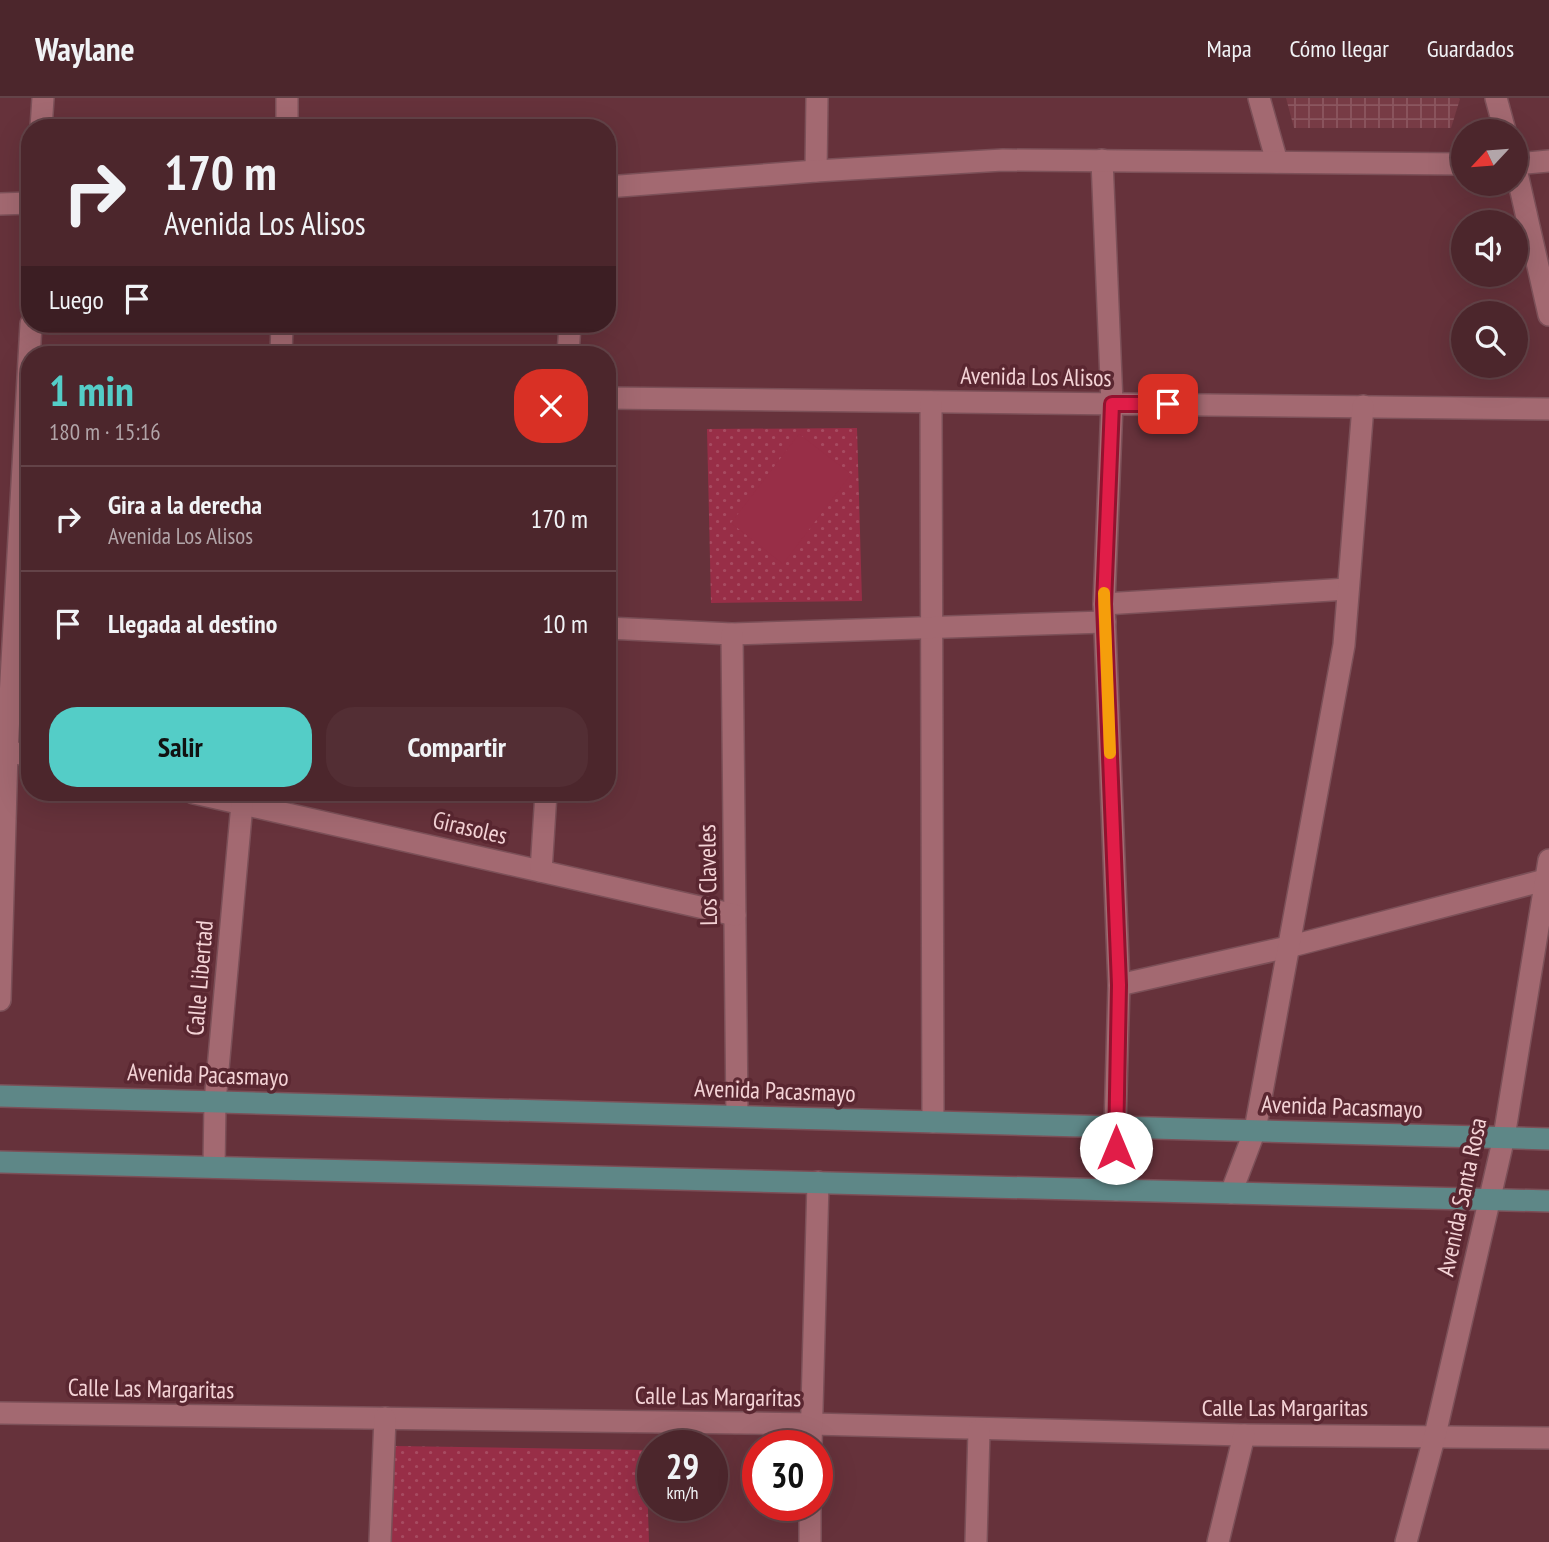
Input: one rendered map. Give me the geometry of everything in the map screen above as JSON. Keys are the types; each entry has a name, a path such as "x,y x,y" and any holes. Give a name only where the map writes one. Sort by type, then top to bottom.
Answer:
{"main road":[{"name":"Avenida Pacasmayo","path":"0,1096 1549,1139"},
{"path":"0,1162 1549,1201"}],"street":[{"path":"42,119 43,98"},
{"path":"287,98 287,119"},
{"path":"816,171 817,98"},
{"path":"1259,98 1277,162"},
{"path":"1496,98 1502,119"},
{"path":"616,186 1003,160 1451,164"},
{"path":"1102,160 1112,404 1104,613 1119,985 1116,1190"},
{"path":"1528,164 1549,161"},
{"path":"1523,196 1549,315"},
{"path":"0,204 21,203"},
{"name":"Avenida Los Alisos","path":"616,398 1549,409"},
{"path":"931,402 933,1122"},
{"path":"1231,1193 1255,1130 1343,645 1363,407"},
{"path":"0,1000 6,751 21,484"},
{"path":"616,628 732,634 932,627 1348,589"},
{"name":"Los Claveles","path":"732,634 737,1116"},
{"path":"6,751 21,754"},
{"name":"Calle Libertad","path":"214,1167 215,1102 243,801"},
{"name":"Girasoles","path":"255,801 735,915"},
{"path":"541,871 545,801"},
{"path":"1119,985 1288,947 1548,872"},
{"name":"Avenida Santa Rosa","path":"1406,1542 1435,1436 1504,1137 1548,872"},
{"path":"812,1430 818,1182"},
{"name":"Calle Las Margaritas","path":"0,1413 812,1424 979,1430 1549,1438"},
{"path":"380,1542 385,1418"},
{"path":"976,1542 979,1430"},
{"path":"1218,1542 1244,1435"},
{"path":"810,1521 810,1542"}],"shaded area":[{"path":"1286,98 1460,99 1454,119 1451,119 1451,128 1294,128"},
{"path":"857,428 862,601 711,603 707,429"},
{"path":"799,434 851,474 783,564 731,523"},
{"path":"394,1446 637,1450 637,1521 648,1521 649,1542 390,1542"}],"slow traffic":[{"path":"1104,593 1110,753"}],"route":[{"path":"1116,1148 1119,985 1104,604 1112,404 1168,404"}]}
